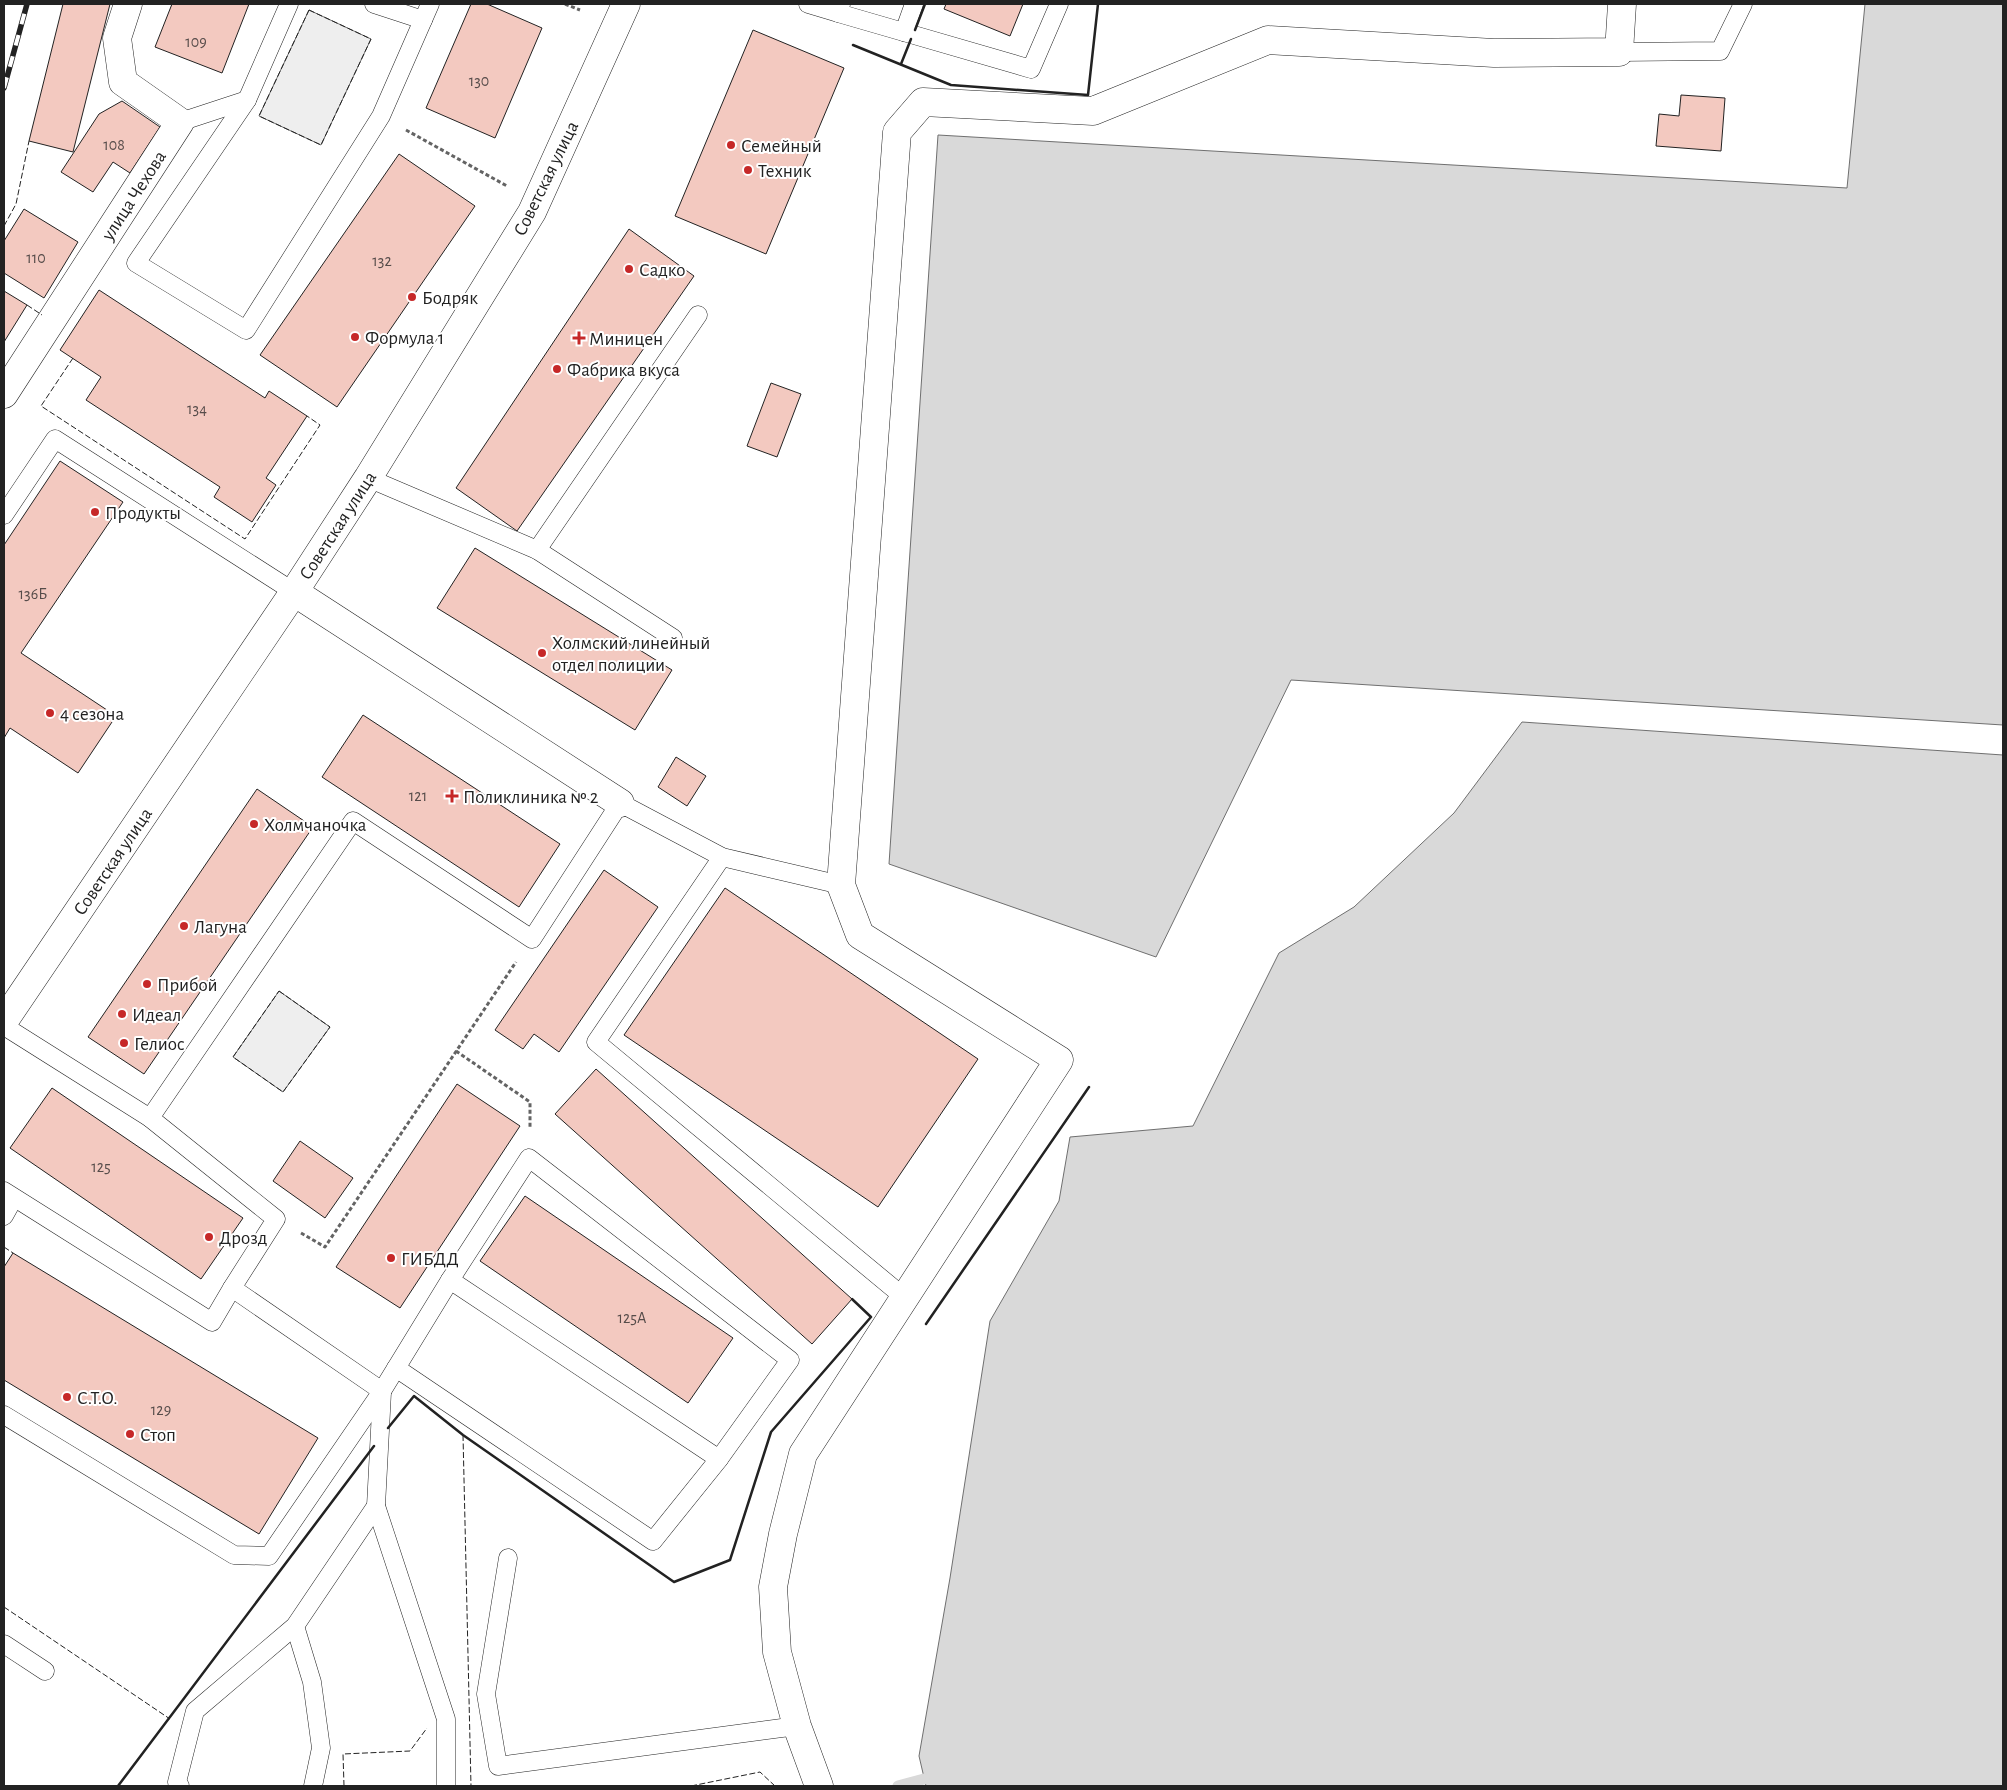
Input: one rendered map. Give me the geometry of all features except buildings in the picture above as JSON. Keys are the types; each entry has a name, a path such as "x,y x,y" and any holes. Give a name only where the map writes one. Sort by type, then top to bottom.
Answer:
{"street":[{"path":"128,4 117,38 123,82 180,122"},
{"name":"Советская улица","path":"4,1021 294,592 368,478 532,212 626,4"},
{"path":"818,1785 797,1726 777,1652 773,1587 783,1534 803,1454 1059,1060 860,935 841,885 897,132 923,102 1094,110 1268,40 1494,53 1619,52 1622,4"},
{"name":"улица Чехова","path":"4,394 180,122"},
{"path":"294,592 620,803"}],"lane":[{"path":"289,4 247,100 136,263 246,330 381,116 430,4"},
{"path":"374,4 423,20"},
{"path":"808,4 840,8 904,32 1031,69 1059,4"},
{"path":"904,32 914,4"},
{"path":"1619,52 1720,51 1743,4"},
{"path":"180,122 247,100"},
{"path":"537,550 698,315"},
{"path":"4,515 55,439 294,592"},
{"path":"368,478 537,550 673,638"},
{"path":"150,1118 353,821 532,939 620,803 722,857 841,885"},
{"path":"722,857 596,1042 905,1298"},
{"path":"4,1026 150,1118 276,1219 212,1322 9,1194 4,1216"},
{"path":"4,1415 234,1554 269,1556 382,1391 396,1368 450,1280 529,1158 790,1360 719,1458 653,1540 396,1368"},
{"path":"450,1280 719,1458"},
{"path":"232,1288 382,1391"},
{"path":"382,1391 376,1506 446,1719 446,1786"},
{"path":"180,1786 177,1782 195,1711 295,1626 376,1506"},
{"path":"508,1558 486,1694 498,1766 797,1726"},
{"path":"295,1626 312,1682 321,1748 313,1786"},
{"path":"4,1644 44,1671"}],"path":[{"path":"565,4 580,10"},
{"path":"381,116 510,187"},
{"path":"276,1219 325,1247 532,939"},
{"path":"456,1051 530,1102 529,1158"}],"shaded area":[{"path":"1865,4 2003,4 2003,725 1291,680 1156,957 889,864 938,135 1847,188"},
{"path":"309,10 371,39 321,145 259,116"},
{"path":"1522,722 2003,755 2003,1786 926,1786 919,1756 950,1578 990,1321 1059,1201 1070,1137 1193,1126 1279,953 1354,907 1454,813"},
{"path":"279,991 330,1027 283,1092 233,1057"}],"waterway":[{"path":"898,1786 924,1779"}],"railway":[{"path":"4,88 27,4"}],"fence":[{"path":"309,10 371,39 321,145 259,116 309,10"},
{"path":"4,226 16,204 29,141"},
{"path":"27,305 42,315"},
{"path":"73,358 41,406 245,539 320,425 307,416"},
{"path":"279,991 330,1027 283,1092 233,1057 279,991"},
{"path":"4,1247 13,1253"},
{"path":"463,1435 471,1786"},
{"path":"4,1607 170,1719"},
{"path":"344,1786 343,1754 410,1751 427,1728"},
{"path":"691,1786 760,1772 775,1786"}],"wall":[{"path":"915,30 925,4"},
{"path":"853,45 951,85 1088,95 1098,4"},
{"path":"901,64 911,39"},
{"path":"926,1324 1089,1087"},
{"path":"388,1428 414,1396 463,1435 674,1582 730,1560 771,1432 871,1317 852,1299"},
{"path":"118,1786 374,1446"}],"place":[{"name":"Семейный","path":"731,145"},
{"name":"Техник","path":"748,170"},
{"name":"Садко","path":"629,269"},
{"name":"Бодряк","path":"412,297"},
{"name":"Формула 1","path":"355,337"},
{"name":"Миницен","path":"579,338"},
{"name":"Фабрика вкуса","path":"557,369"},
{"name":"Продукты","path":"95,512"},
{"name":"Холмский линейный отдел полиции","path":"542,653"},
{"name":"4 сезона","path":"50,713"},
{"name":"Поликлиника № 2","path":"452,796"},
{"name":"Холмчаночка","path":"254,824"},
{"name":"Лагуна","path":"184,926"},
{"name":"Прибой","path":"147,984"},
{"name":"Идеал","path":"122,1014"},
{"name":"Гелиос","path":"124,1043"},
{"name":"Дрозд","path":"209,1237"},
{"name":"ГИБДД","path":"391,1258"},
{"name":"С.Т.О.","path":"67,1397"},
{"name":"Стоп","path":"130,1434"}]}
